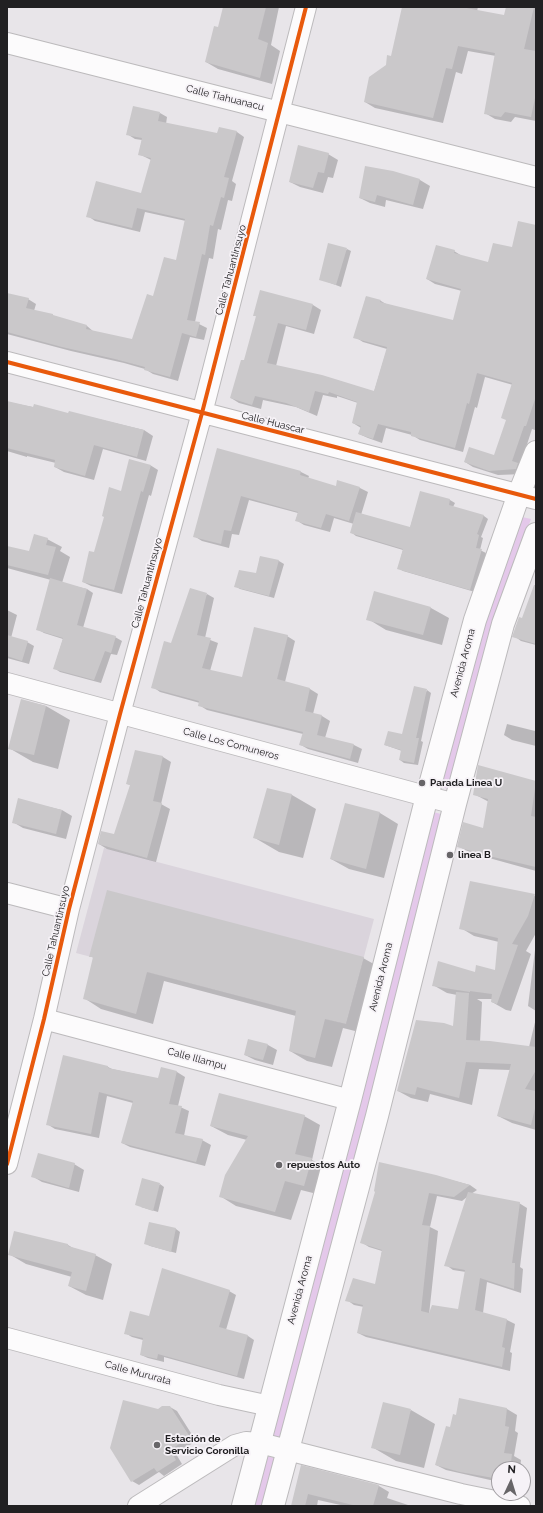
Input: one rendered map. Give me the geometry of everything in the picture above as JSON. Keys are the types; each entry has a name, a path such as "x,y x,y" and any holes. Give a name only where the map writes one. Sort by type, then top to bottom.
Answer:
{"main road":[{"name":"Avenida Aroma","path":"244,1506 350,1100 427,796 474,620 527,496 536,452"},
{"path":"273,1506 377,1116 455,804 503,624 536,534"}],"street":[{"name":"Calle Tahuantinsuyo","path":"7,1164 10,1140 44,1018 69,909 202,412 306,7"},
{"name":"Calle Tiahuanacu","path":"7,44 536,177"},
{"name":"Calle Huascar","path":"7,362 527,496"},
{"name":"Calle Los Comuneros","path":"7,683 455,804"},
{"path":"7,892 69,909"},
{"name":"Calle Illampu","path":"44,1018 350,1100"},
{"name":"Calle Mururata","path":"7,1338 219,1395 270,1406"},
{"path":"138,1506 235,1445 246,1442 288,1450 460,1500 520,1506"}],"shaded area":[{"path":"522,517 531,519 508,581 450,789 440,787 498,579"},
{"path":"433,812 441,814 368,1109 281,1438 272,1436"},
{"path":"104,848 374,919 346,1024 76,953"},
{"path":"266,1456 275,1458 262,1506 253,1506"}],"building":[{"path":"223,7 266,7 258,39 268,43 260,78 205,62 214,26 218,27"},
{"path":"402,7 461,7 504,15 506,7 534,7 524,49 536,51 536,93 531,117 505,112 501,117 484,114 495,53 458,46 452,69 446,68 433,118 364,102 369,77 386,65 387,55 391,56"},
{"path":"133,106 160,112 158,121 217,133 219,127 237,131 224,177 229,178 224,198 221,197 213,226 210,225 205,255 202,254 187,320 200,322 196,337 182,333 170,377 144,370 145,367 7,332 7,293 29,298 26,308 53,314 87,325 86,329 132,339 147,294 153,296 164,257 176,260 185,219 137,208 132,228 86,217 96,181 141,193 151,158 138,155 142,138 126,135"},
{"path":"298,145 329,153 324,173 318,172 313,188 289,182"},
{"path":"365,166 393,171 420,179 413,205 377,195 375,202 359,198"},
{"path":"518,221 536,225 536,396 512,461 518,463 516,469 489,471 464,462 469,447 494,455 506,420 501,418 512,383 477,373 455,448 411,436 411,432 378,424 373,439 358,434 361,426 352,423 357,402 329,392 328,394 315,391 309,412 286,403 255,396 252,405 230,398 241,360 244,360 256,316 253,316 260,290 313,304 306,330 278,323 267,363 322,375 374,391 387,347 353,338 366,296 381,300 380,302 453,320 461,289 426,279 436,245 455,250 454,253 488,262 493,243 512,247"},
{"path":"328,243 347,248 336,285 319,280"},
{"path":"7,401 33,407 34,404 68,413 69,411 144,430 137,457 94,445 85,476 54,467 55,460 7,448"},
{"path":"217,448 301,471 300,475 336,486 337,480 360,487 349,521 326,514 321,528 295,521 298,512 241,496 231,531 224,530 221,544 193,537"},
{"path":"129,459 151,465 143,492 141,491 114,590 82,582 89,551 94,552 104,517 102,516 109,487 121,491"},
{"path":"420,491 450,499 449,505 484,515 477,534 479,535 476,548 482,549 470,590 397,569 403,549 350,533 356,512 410,527"},
{"path":"34,534 48,538 46,545 56,547 48,575 7,565 7,546 29,551"},
{"path":"260,556 279,560 269,596 234,587 239,570 256,573"},
{"path":"50,578 87,589 77,625 116,636 111,653 105,651 94,680 53,669 63,638 36,630"},
{"path":"534,585 536,585 536,644 512,637 519,617 522,618"},
{"path":"190,588 207,593 197,635 211,638 202,668 242,677 254,627 288,635 277,679 310,688 305,711 322,715 317,735 354,744 350,759 299,745 303,732 198,706 199,701 151,688 164,641 171,643"},
{"path":"374,591 431,607 423,635 366,620"},
{"path":"7,635 28,641 22,661 7,656"},
{"path":"414,686 427,689 416,738 419,738 414,763 399,760 401,750 384,745 388,731 402,734"},
{"path":"21,699 46,706 34,755 8,749"},
{"path":"135,750 163,756 153,801 162,803 147,858 98,844 101,831 114,834 130,785 126,784"},
{"path":"478,765 536,781 531,816 536,817 536,867 457,847 463,822 483,828 488,799 473,795"},
{"path":"267,788 292,794 279,845 253,838"},
{"path":"18,798 62,810 56,834 12,823"},
{"path":"345,803 380,812 366,869 330,859"},
{"path":"470,881 535,894 528,916 512,944 518,945 497,1004 491,1002 492,994 432,986 438,961 475,972 476,965 495,970 498,938 459,929"},
{"path":"107,890 364,957 346,1024 325,1019 315,1058 289,1051 296,1011 147,972 136,1014 83,999 93,957 89,957"},
{"path":"456,992 469,993 466,1040 490,1041 536,1047 536,1070 525,1089 536,1091 536,1104 531,1125 497,1116 511,1064 466,1062 459,1098 417,1087 415,1095 397,1091 416,1020 444,1023 453,1026"},
{"path":"248,1039 268,1044 263,1060 244,1055"},
{"path":"63,1055 108,1066 108,1068 158,1078 161,1067 177,1071 169,1104 182,1106 175,1133 203,1139 196,1162 121,1143 133,1101 99,1092 91,1134 46,1125"},
{"path":"219,1093 305,1115 295,1154 312,1158 304,1186 285,1181 275,1212 219,1197 225,1175 248,1136 210,1126"},
{"path":"38,1153 75,1163 69,1188 31,1177"},
{"path":"379,1162 436,1175 470,1185 454,1197 429,1193 422,1225 430,1226 421,1311 429,1313 432,1305 458,1309 465,1270 444,1266 468,1192 520,1202 512,1263 515,1263 514,1289 480,1278 475,1310 507,1319 502,1347 505,1348 502,1367 357,1333 363,1305 345,1301 353,1278 375,1284 382,1250 360,1243 375,1192"},
{"path":"142,1178 160,1183 153,1211 135,1205"},
{"path":"149,1222 176,1228 171,1252 144,1244"},
{"path":"14,1231 68,1244 68,1246 96,1254 86,1291 68,1286 72,1272 8,1255"},
{"path":"162,1268 230,1290 219,1327 248,1335 237,1376 158,1354 157,1359 140,1355 143,1338 124,1334 130,1311 149,1316"},
{"path":"459,1398 507,1408 505,1426 509,1427 504,1453 512,1454 511,1461 491,1461 491,1478 460,1472 435,1465 446,1426 450,1427 453,1414 456,1415"},
{"path":"123,1400 158,1409 162,1406 170,1406 190,1437 170,1450 176,1460 157,1472 154,1468 131,1482 110,1448"},
{"path":"383,1402 411,1409 400,1455 371,1448"},
{"path":"301,1465 379,1485 373,1506 357,1506 308,1494 305,1506 291,1506"}],"cycle path":[{"path":"7,1164 44,1019 69,909 120,714 202,413 306,7"},
{"path":"7,362 536,499"}],"place":[{"name":"Parada Linea U","path":"422,783"},
{"name":"linea B","path":"450,855"},
{"name":"repuestos Auto","path":"279,1165"},
{"name":"Estación de Servicio Coronilla","path":"157,1445"}]}
